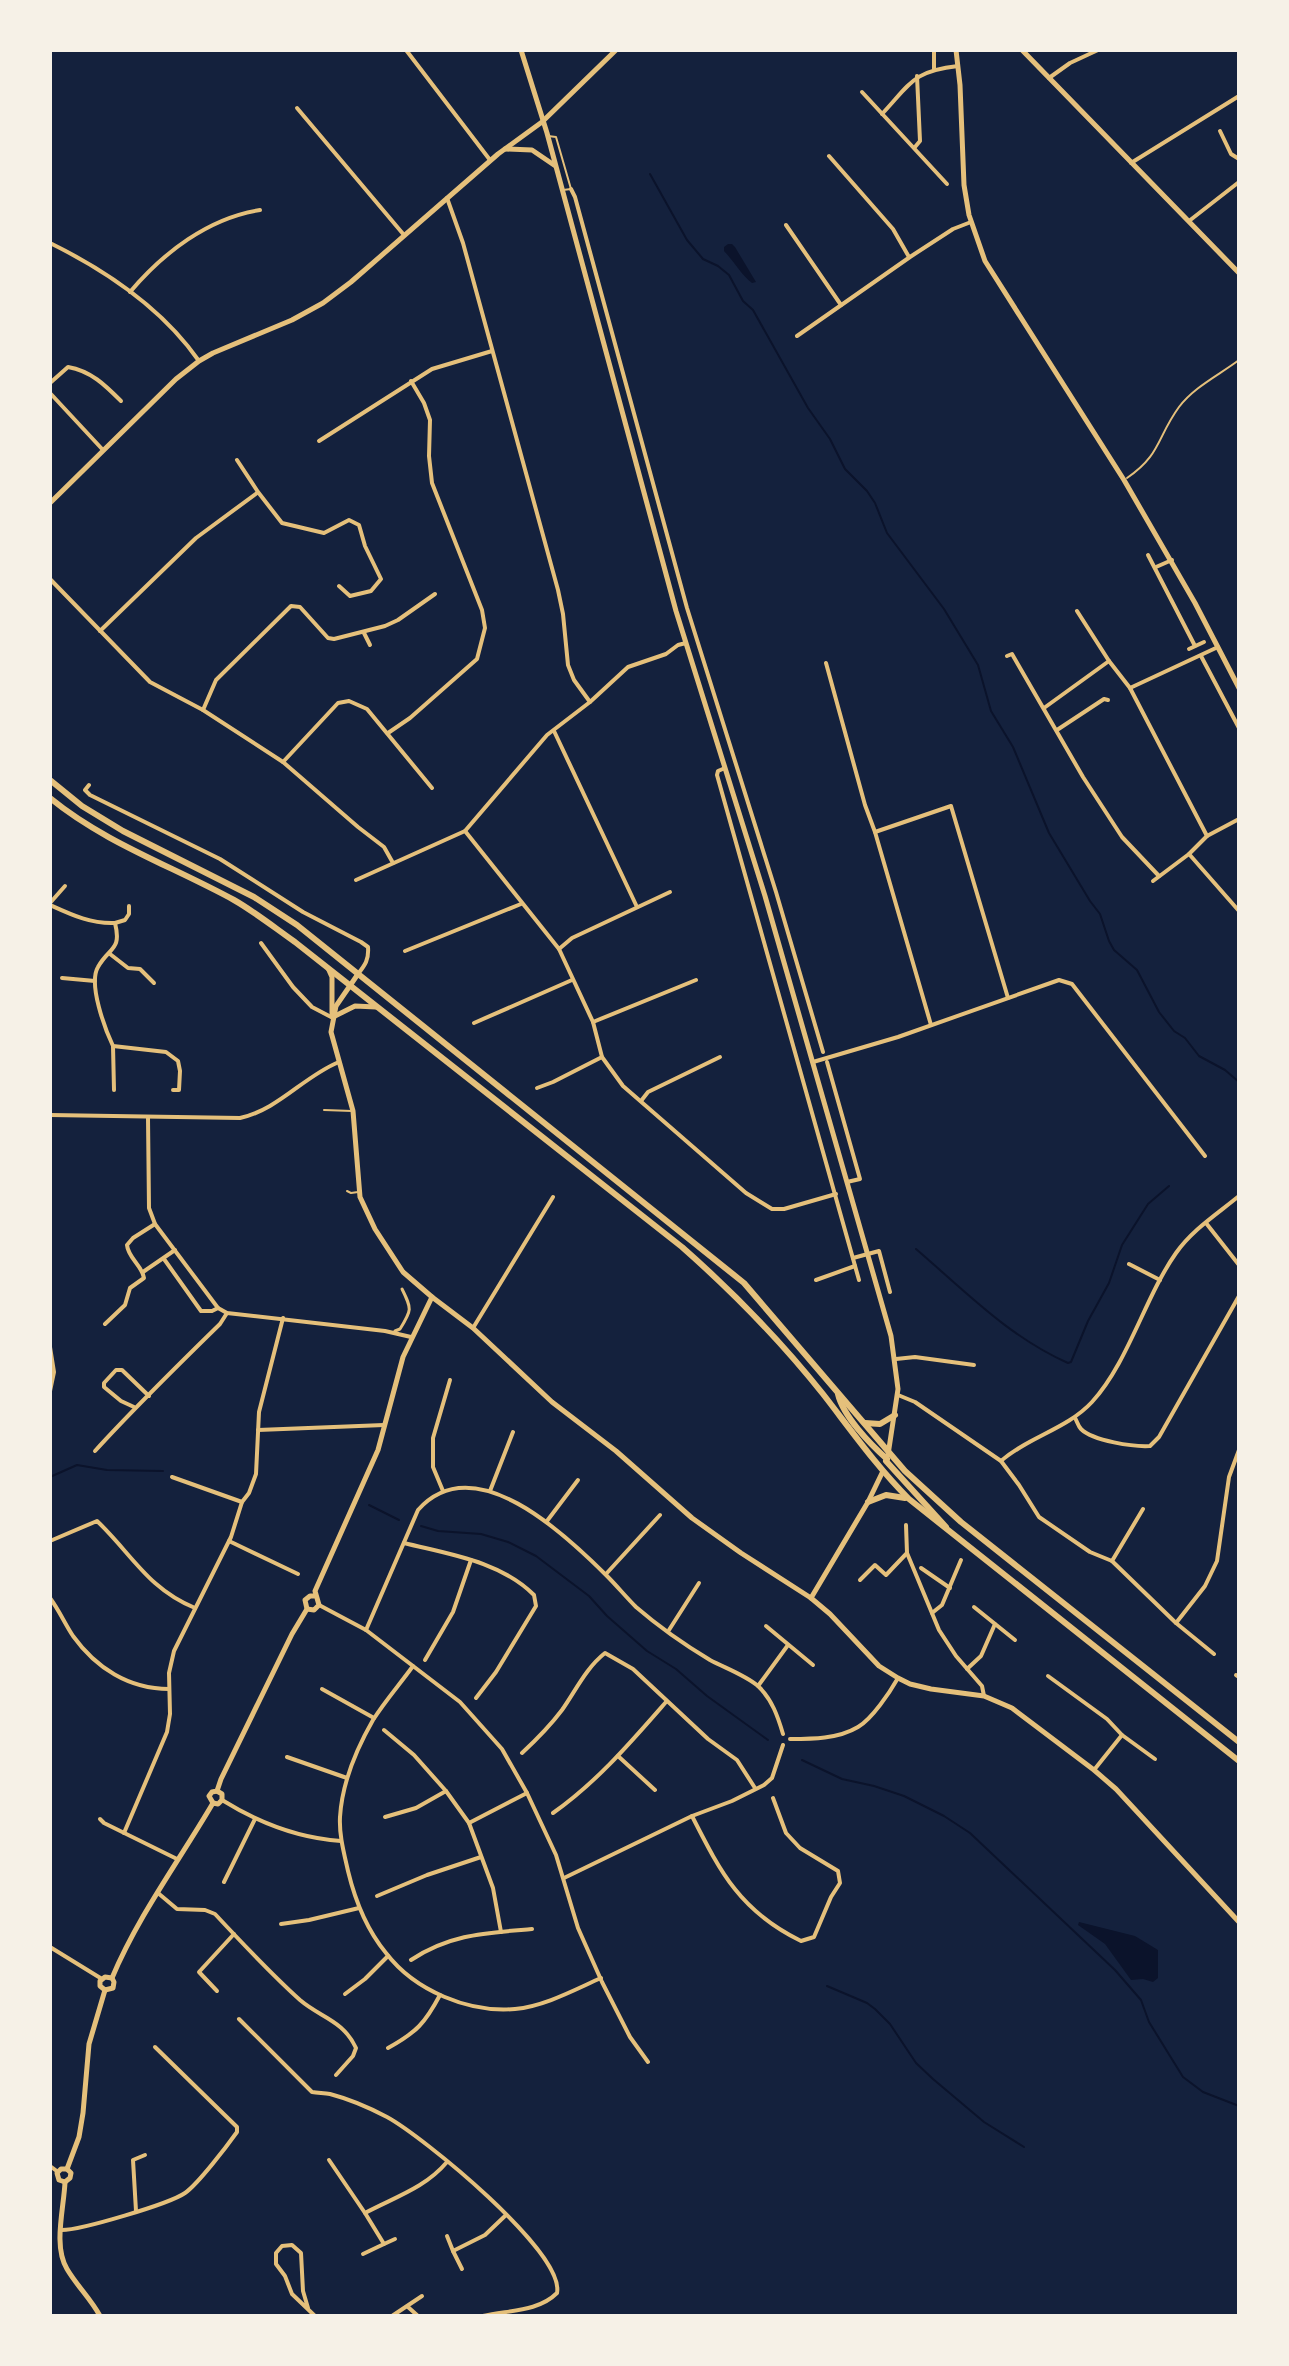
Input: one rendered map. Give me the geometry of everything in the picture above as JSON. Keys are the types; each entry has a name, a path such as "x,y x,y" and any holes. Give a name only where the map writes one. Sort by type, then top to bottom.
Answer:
{"highway":[{"path":"50,782 123,831 254,897 297,925 744,1283 838,1390 887,1457 953,1536"},
{"path":"50,798 70,815 109,838 235,901 295,942 682,1247 725,1284 790,1355 909,1499 1239,1761"},
{"path":"838,1390 841,1404 872,1446 961,1522 1239,1742"},
{"path":"865,1423 880,1424 895,1415"},
{"path":"868,1502 889,1495 909,1499"}],"main road":[{"path":"521,50 686,643 765,896 896,1359 898,1395 883,1471 811,1598"},
{"path":"50,503 199,361 240,340 307,313 351,282 490,160 542,122 616,50"},
{"path":"956,50 964,185 971,222 985,261 1172,560 1239,688"},
{"path":"1022,50 1239,273"},
{"path":"504,149 532,150 556,167"},
{"path":"327,967 332,977 333,1018"},
{"path":"358,974 336,1006 331,1032 353,1111 359,1192 363,1207 403,1272 473,1328 552,1402 616,1451 692,1518 811,1598 867,1655 898,1678 931,1689 984,1696 1012,1708 1094,1770 1127,1800 1239,1922"},
{"path":"333,1018 355,1006 376,1007"},
{"path":"314,1596 377,1454 411,1337 432,1297"},
{"path":"307,1609 314,1610 319,1605 314,1596"},
{"path":"307,1609 304,1605 306,1598 314,1596"},
{"path":"217,1791 307,1609"},
{"path":"212,1792 222,1794 222,1800 218,1804 213,1803 209,1796 212,1792"},
{"path":"112,1978 102,1979 100,1986 110,1990 114,1986 112,1978 177,1859 213,1803"},
{"path":"67,2169 79,2137 89,2044 105,1990"},
{"path":"65,2182 58,2178 58,2172 63,2168 71,2173 65,2182 62,2257 66,2268 100,2316"}],"street":[{"path":"406,50 490,160"},
{"path":"934,50 934,69"},
{"path":"1049,78 1070,63 1098,50"},
{"path":"882,114 917,76 934,69 958,66"},
{"path":"915,148 920,141 917,76"},
{"path":"862,92 947,184"},
{"path":"1131,163 1239,96"},
{"path":"297,108 405,235"},
{"path":"1220,131 1231,154 1239,159"},
{"path":"829,156 893,229 910,257"},
{"path":"1189,221 1239,182"},
{"path":"571,189 687,608 823,1052"},
{"path":"447,198 463,243 558,590 568,665 574,680 590,702"},
{"path":"130,292 173,248 246,212 260,210"},
{"path":"797,336 910,257 953,229 971,222"},
{"path":"786,225 842,306"},
{"path":"50,243 111,276 162,318 199,361"},
{"path":"319,441 432,369 492,351"},
{"path":"610,369 620,366"},
{"path":"50,383 68,367 77,368 102,381 121,401"},
{"path":"388,733 410,718 477,659 485,628 482,610 432,483 430,420 411,381"},
{"path":"50,393 103,450"},
{"path":"237,460 282,523 324,533 349,520 359,525 381,579 371,591 350,596 339,586"},
{"path":"100,631 196,538 258,492"},
{"path":"1148,555 1195,646"},
{"path":"1155,568 1172,560"},
{"path":"50,579 150,682 203,710 283,762 384,847 393,863"},
{"path":"203,710 216,680 291,606 300,607 328,638 364,633 398,620 435,594"},
{"path":"1077,611 1130,688 1207,836"},
{"path":"364,633 370,645"},
{"path":"1189,649 1204,642"},
{"path":"356,880 465,831 547,735 628,667 666,654 686,643"},
{"path":"1130,688 1218,647"},
{"path":"1007,656 1012,654 1083,777 1122,837 1159,876"},
{"path":"1200,655 1239,728"},
{"path":"1044,708 1109,661"},
{"path":"826,663 931,1026"},
{"path":"1057,730 1104,699 1108,700"},
{"path":"283,762 330,711 344,701 357,703 367,709 432,788"},
{"path":"709,719 719,715"},
{"path":"554,731 637,907"},
{"path":"725,768 717,775 859,1280"},
{"path":"89,785 85,790 90,795 220,859 303,912 361,942 368,947 369,955 358,974"},
{"path":"875,832 951,806 1008,999"},
{"path":"1153,881 1207,836 1239,819"},
{"path":"465,831 559,949 593,1022 602,1057 623,1086 746,1193 772,1209 784,1209 836,1194"},
{"path":"1189,854 1239,911"},
{"path":"65,886 50,904 83,919 115,923 125,920 129,906"},
{"path":"559,949 572,938 670,892"},
{"path":"765,896 776,892"},
{"path":"405,951 521,904"},
{"path":"114,1090 113,1046 96,996 95,981 98,966 110,954 118,935 115,923"},
{"path":"261,943 312,1007 333,1018"},
{"path":"110,954 128,968 140,969 154,983"},
{"path":"62,978 95,981"},
{"path":"474,1023 572,980"},
{"path":"593,1022 696,980"},
{"path":"813,1062 931,1026 1059,980 1072,984 1205,1156"},
{"path":"786,1014 798,1010"},
{"path":"113,1046 166,1052 178,1061 180,1071 179,1090 173,1090"},
{"path":"537,1088 602,1057"},
{"path":"641,1101 648,1092 720,1057"},
{"path":"50,1115 245,1118 264,1110 339,1062"},
{"path":"827,1062 860,1179 847,1182"},
{"path":"148,1118 149,1208 155,1224 218,1308 227,1313 385,1331 411,1337"},
{"path":"1001,1461 1011,1452 1075,1418 1092,1402 1104,1386 1182,1245 1239,1196"},
{"path":"473,1328 553,1197"},
{"path":"1206,1223 1239,1265"},
{"path":"143,1274 127,1245 155,1224"},
{"path":"105,1324 121,1309 130,1288 143,1278 143,1274 175,1250"},
{"path":"853,1258 877,1250 890,1292"},
{"path":"164,1259 201,1311 218,1308"},
{"path":"1129,1264 1160,1280"},
{"path":"816,1280 855,1266"},
{"path":"395,1331 405,1322 411,1306 402,1289"},
{"path":"1075,1418 1082,1431 1096,1437 1150,1446 1159,1437 1239,1296"},
{"path":"95,1451 220,1324 227,1313"},
{"path":"124,1833 167,1732 170,1665 174,1651 229,1541 242,1502 256,1474 259,1412 283,1318"},
{"path":"50,1347 54,1376 50,1391"},
{"path":"896,1359 915,1357 974,1365"},
{"path":"135,1407 121,1401 104,1387 116,1370 122,1370 149,1396"},
{"path":"443,1491 433,1467 433,1438 450,1380"},
{"path":"898,1395 915,1402 1001,1461 1039,1517 1090,1552 1112,1561 1176,1623 1214,1654"},
{"path":"258,1430 386,1425"},
{"path":"490,1491 513,1432"},
{"path":"1176,1623 1205,1586 1217,1561 1229,1477 1239,1450"},
{"path":"172,1477 242,1502"},
{"path":"547,1521 578,1480"},
{"path":"366,1630 418,1510 443,1491 466,1487 490,1491 547,1521 606,1574 636,1607 708,1658 758,1686 776,1710 783,1734"},
{"path":"1112,1561 1143,1509"},
{"path":"606,1574 660,1515"},
{"path":"50,1541 97,1521 160,1589 195,1608"},
{"path":"906,1525 907,1553 944,1640 982,1686 984,1696"},
{"path":"229,1541 298,1574"},
{"path":"404,1543 471,1560 512,1578 528,1589 536,1601 536,1606 496,1672 476,1698"},
{"path":"860,1580 875,1565 886,1575 907,1553"},
{"path":"425,1660 453,1612 471,1560"},
{"path":"932,1613 942,1605 961,1560"},
{"path":"921,1568 950,1588"},
{"path":"669,1630 699,1583"},
{"path":"50,1598 73,1636 96,1664 138,1685 169,1689"},
{"path":"319,1605 366,1630 460,1702 502,1749 527,1793 564,1878 578,1928 601,1978 626,2030 648,2062"},
{"path":"974,1607 1015,1640"},
{"path":"967,1669 981,1656 995,1624"},
{"path":"766,1626 813,1665"},
{"path":"758,1686 788,1645"},
{"path":"522,1753 538,1739 593,1663 605,1653 633,1669 708,1739 737,1760 755,1788"},
{"path":"413,1666 374,1718 347,1778 340,1816 341,1841 359,1908 388,1956 440,1995 474,2006 519,2009 601,1978"},
{"path":"1048,1676 1155,1759"},
{"path":"790,1739 825,1738 859,1727 882,1703 898,1678"},
{"path":"322,1689 374,1718"},
{"path":"553,1813 579,1795 666,1702"},
{"path":"384,1730 414,1755 469,1823 493,1888 501,1932"},
{"path":"783,1734 789,1735 790,1739"},
{"path":"783,1734 779,1739 783,1745"},
{"path":"1094,1770 1122,1735"},
{"path":"783,1745 788,1744 790,1739"},
{"path":"564,1878 764,1785 772,1778 783,1745"},
{"path":"618,1756 655,1790"},
{"path":"287,1757 347,1778"},
{"path":"385,1817 416,1808 446,1791"},
{"path":"469,1823 527,1793"},
{"path":"692,1816 729,1884 764,1919 801,1941 814,1937 840,1883 838,1871 800,1848 786,1833 773,1798"},
{"path":"222,1800 255,1819 293,1833 341,1841"},
{"path":"100,1819 177,1859"},
{"path":"224,1882 255,1819"},
{"path":"377,1896 481,1857"},
{"path":"158,1893 177,1909 205,1910 215,1914 301,2001 318,2014 331,2018 350,2035 356,2048 336,2075"},
{"path":"281,1924 359,1908"},
{"path":"411,1960 449,1940 474,1934 532,1929"},
{"path":"217,1991 199,1972 234,1934"},
{"path":"50,1947 102,1979"},
{"path":"345,1994 388,1956"},
{"path":"388,2048 426,2021 440,1995"},
{"path":"239,2019 312,2092 332,2094 388,2118 447,2162 506,2215 543,2255 553,2272 558,2290 548,2300 528,2308 483,2316"},
{"path":"62,2230 136,2211 184,2194 237,2132 237,2127 155,2047"},
{"path":"136,2211 132,2163 145,2155"},
{"path":"329,2160 384,2244"},
{"path":"365,2213 423,2185 447,2162"},
{"path":"50,2166 58,2172"},
{"path":"453,2251 485,2235 506,2215"},
{"path":"447,2236 462,2269"},
{"path":"363,2254 395,2239"},
{"path":"308,2308 303,2291 301,2253 292,2245 282,2246 276,2253 276,2264 287,2279 292,2294 315,2316"},
{"path":"392,2316 422,2296"},
{"path":"408,2307 418,2316"}],"lane":[{"path":"547,136 556,137 571,189 562,191"},
{"path":"1124,480 1150,459 1182,404 1214,376 1239,360"},
{"path":"324,1110 353,1111"},
{"path":"350,1167 358,1167"},
{"path":"347,1191 359,1192"}],"water":[{"path":"728,244 735,247 756,282 748,280 724,251"},
{"path":"1079,1922 1135,1936 1158,1950 1158,1978 1153,1982 1131,1980 1105,1944 1078,1925"}],"waterway":[{"path":"650,174 687,240 703,259 729,275 743,301 753,310 845,469 867,491 887,533 944,609 978,665 991,711 1013,747 1049,833 1100,914 1114,950 1137,970 1159,1012 1174,1031 1185,1038 1199,1056 1225,1070 1239,1082"},
{"path":"916,1249 1007,1327 1068,1363 1109,1283 1122,1245 1148,1204 1169,1186"},
{"path":"50,1477 77,1465 107,1470 163,1471"},
{"path":"369,1505 399,1520"},
{"path":"421,1526 438,1531 481,1534 508,1542 536,1556 589,1596 647,1651 676,1669 707,1696 768,1740"},
{"path":"802,1760 842,1779 904,1796 970,1833 1115,1970 1141,2000 1149,2022 1183,2077 1203,2092 1239,2106"},
{"path":"827,1986 875,2009 890,2024 916,2063 933,2079 984,2122 1024,2147"}]}
